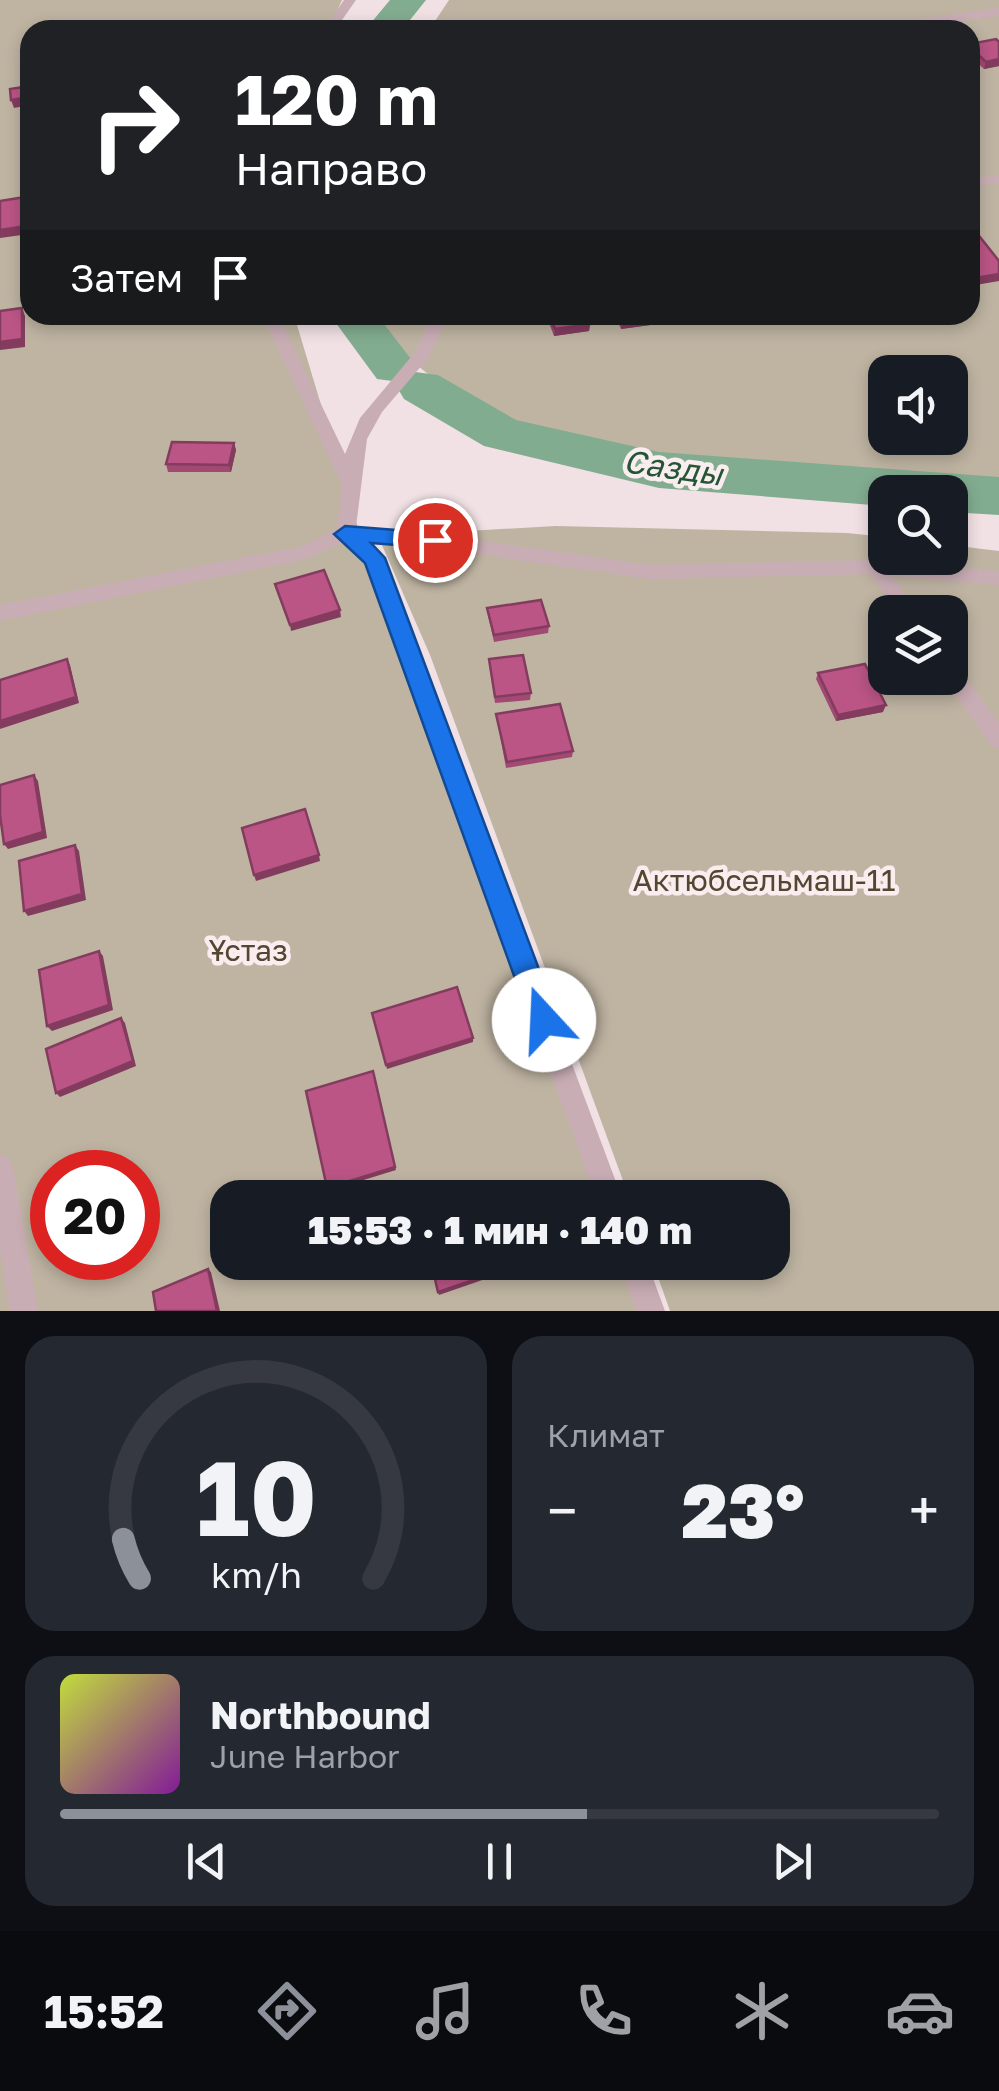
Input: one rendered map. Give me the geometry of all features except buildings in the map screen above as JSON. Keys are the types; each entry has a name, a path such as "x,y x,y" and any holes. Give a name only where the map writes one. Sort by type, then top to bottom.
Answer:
{"lane":[{"path":"942,20 999,12"},
{"path":"275,325 354,491"},
{"path":"345,534 354,491 356,442 370,418 424,357 436,325"},
{"path":"345,534 374,558 602,1180"},
{"path":"0,613 304,553 345,534 435,540 652,572 868,567"},
{"path":"965,575 999,578"},
{"path":"967,695 999,740"},
{"path":"0,1167 24,1311"},
{"path":"640,1280 651,1311"}],"green space":[{"name":"Ұстаз","path":"0,0 342,0 333,20 20,20 20,325 297,325 365,551 595,1180 210,1180 210,1280 630,1280 642,1311 0,1311"},
{"path":"449,0 999,0 999,10 928,20 436,20"},
{"path":"999,14 999,495 968,493 968,475 868,475 868,485 659,470 502,434 367,325 980,325 980,20 957,20"},
{"name":"Актюбсельмаш-11","path":"556,526 847,533 868,535 868,575 968,575 968,547 999,551 999,1311 670,1311 659,1280 790,1280 790,1180 623,1180 430,655 378,536"}],"waterway":[{"name":"Сазды","path":"392,20 409,0"},
{"name":"Сазды","path":"361,325 394,368"},
{"name":"Сазды","path":"421,387 502,434 659,470 868,486"},
{"name":"Сазды","path":"968,494 999,496"}],"route":[{"path":"435,540 345,534 374,558 544,1020"}]}
